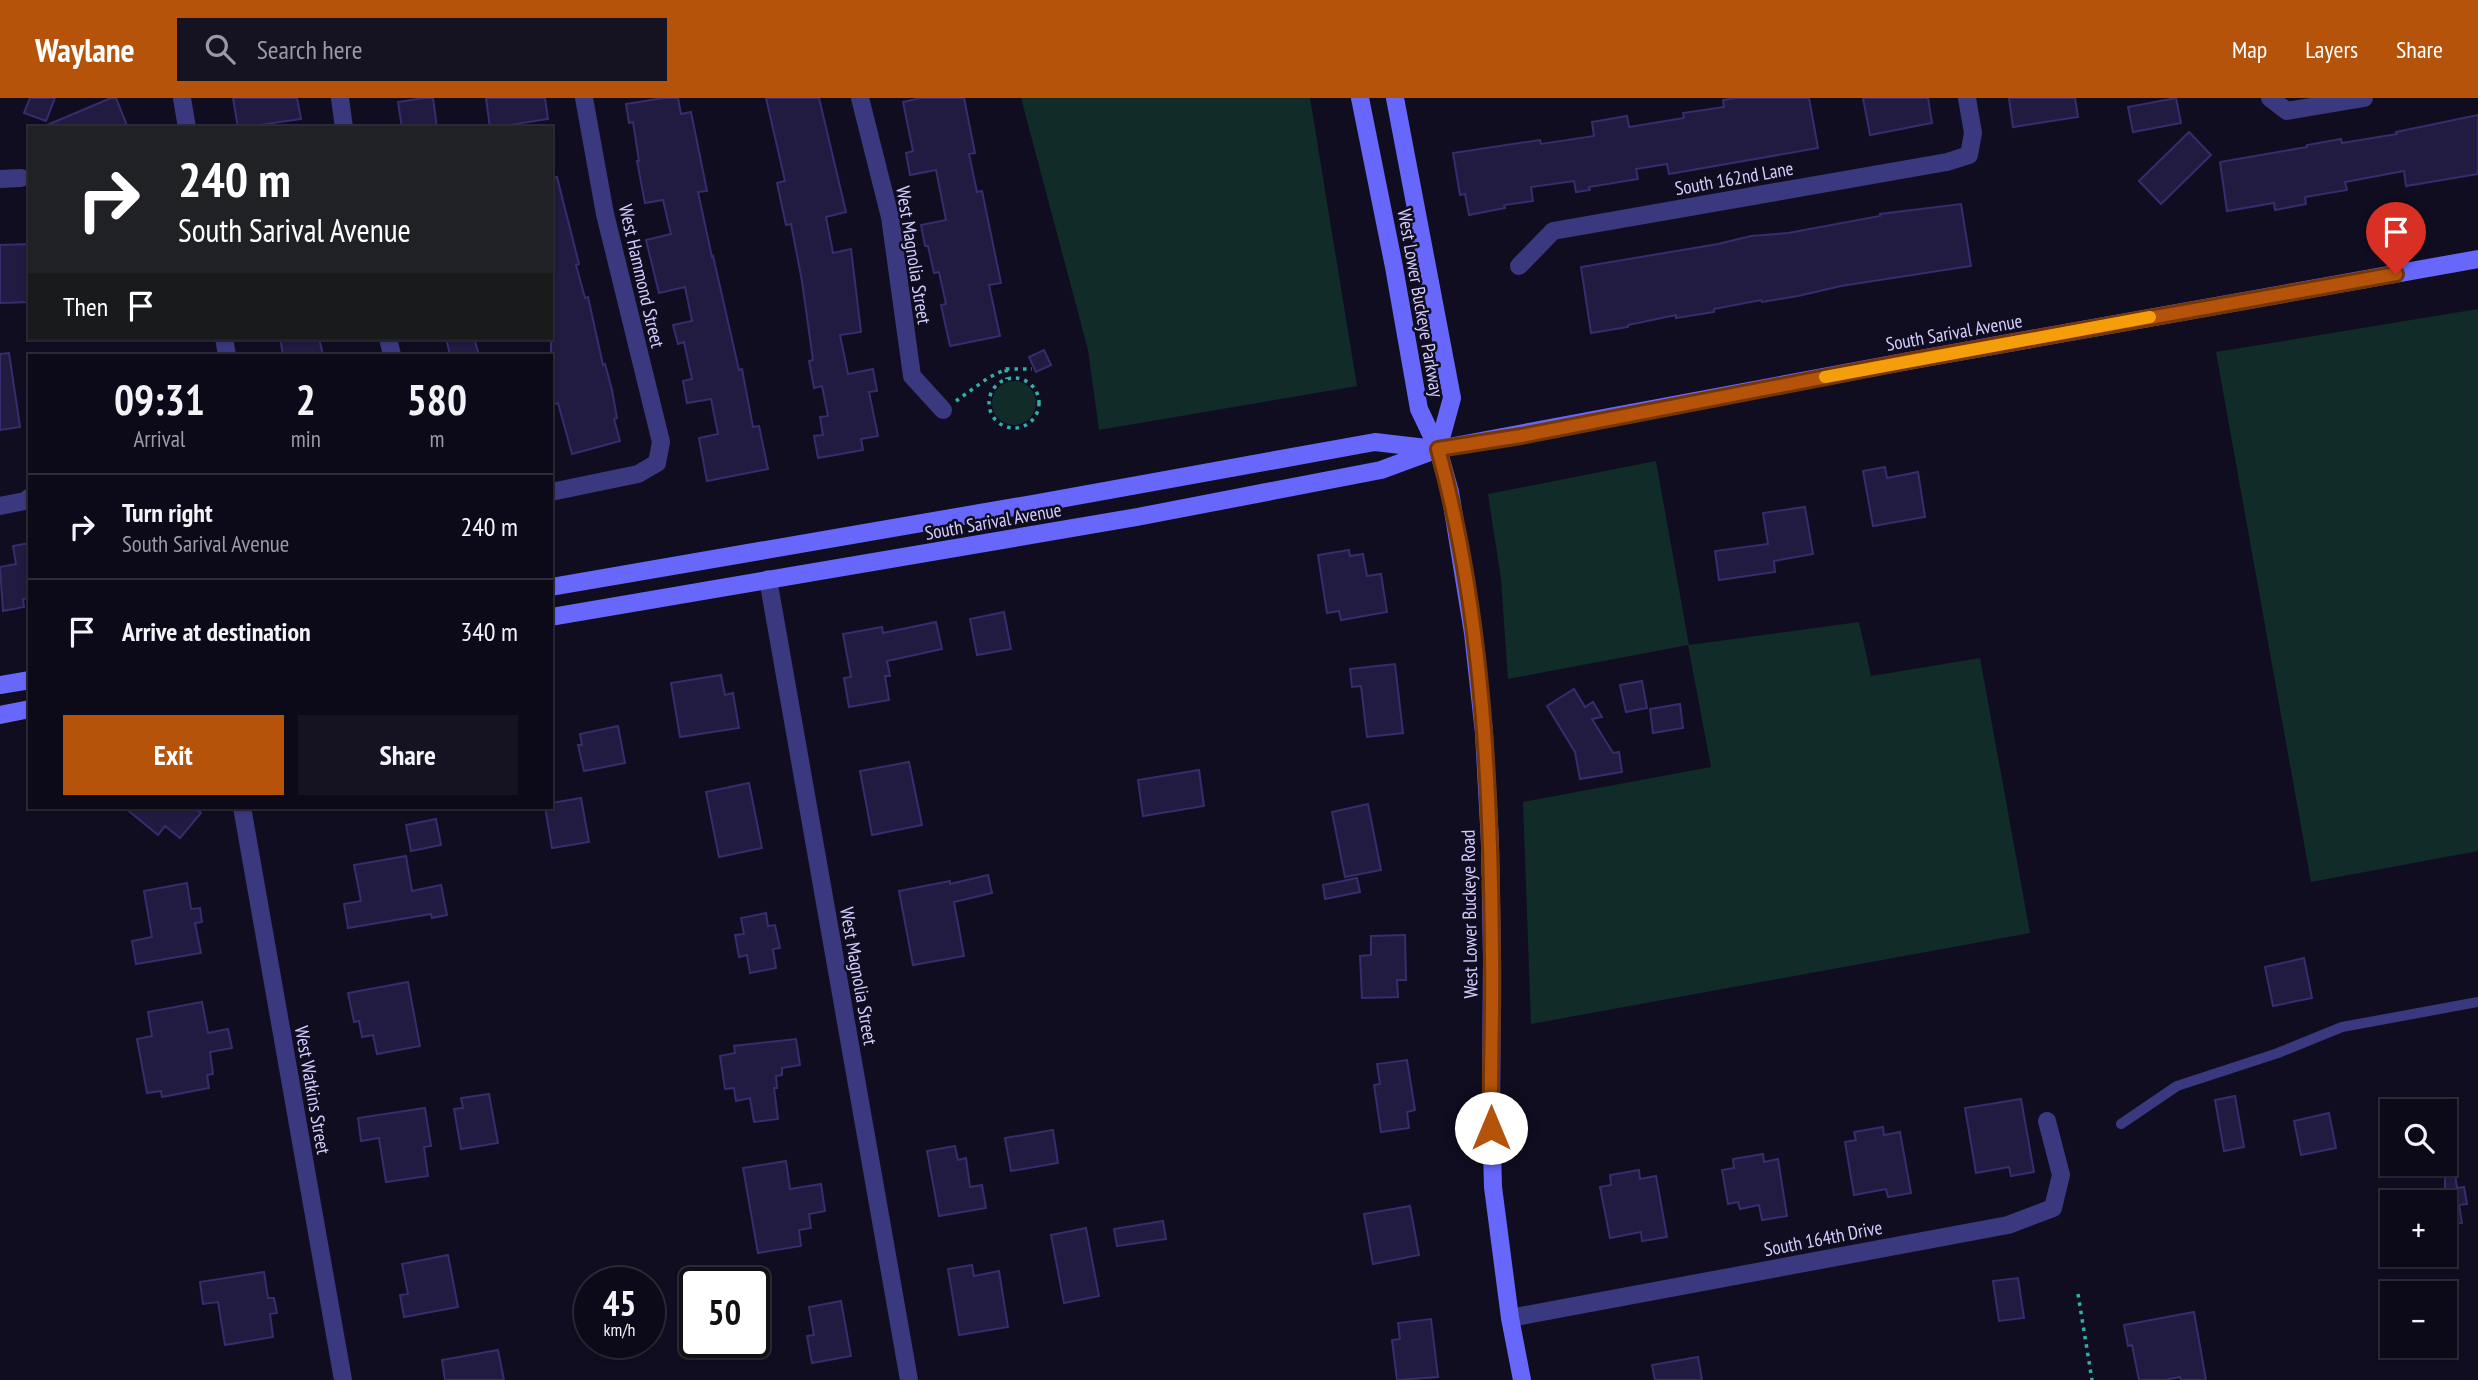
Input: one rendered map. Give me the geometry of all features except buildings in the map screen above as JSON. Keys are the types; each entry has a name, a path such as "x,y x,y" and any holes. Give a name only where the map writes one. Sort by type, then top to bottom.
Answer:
{"main road":[{"name":"West Lower Buckeye Parkway","path":"1360,98 1419,409 1438,449"},
{"name":"West Lower Buckeye Parkway","path":"1395,98 1451,398 1438,449"},
{"name":"South Sarival Avenue","path":"553,617 1137,517 1381,470 1438,449 2478,259"},
{"name":"South Sarival Avenue","path":"553,587 1375,442 1438,449"},
{"name":"West Lower Buckeye Road","path":"1438,449 1450,492 1462,557 1484,733 1492,958 1491,1142 1497,1224 1522,1380"},
{"path":"763,551 768,579"},
{"path":"0,685 28,680"},
{"path":"0,715 28,709"}],"street":[{"path":"182,98 187,126"},
{"path":"340,98 345,126"},
{"name":"West Hammond Street","path":"553,492 638,474 657,463 661,442 605,214 584,98"},
{"name":"West Magnolia Street","path":"860,98 890,217 912,376 943,410"},
{"name":"South 162nd Lane","path":"1519,266 1553,232 1947,162 1969,155 1973,133 1967,98"},
{"path":"2270,98 2287,111 2364,98"},
{"path":"0,179 22,178"},
{"path":"0,506 28,499"},
{"name":"West Magnolia Street","path":"768,579 909,1380"},
{"name":"West Watkins Street","path":"242,809 343,1380"},
{"name":"South 164th Drive","path":"1510,1318 2008,1224 2053,1208 2060,1175 2047,1121"}],"lane":[{"path":"2121,1124 2176,1086 2278,1053 2343,1027 2478,1002"}],"path":[{"path":"943,410 988,378 1006,369 1032,369"},
{"path":"1006,369 1007,379"},
{"path":"1007,379 1028,382 1037,393 1038,408 1035,416 1022,426 1005,426 992,415 989,407 991,392 1007,379"},
{"path":"2078,1294 2092,1380"}],"green space":[{"path":"1021,98 1310,98 1357,386 1099,430 1088,350"},
{"path":"2478,309 2478,851 2311,882 2216,352"},
{"path":"1014,381 1030,387 1036,403 1030,419 1014,425 998,419 992,403 998,387"},
{"path":"1656,461 1689,645 1859,622 1871,676 1980,658 2030,933 1531,1024 1523,802 1711,767 1688,645 1508,679 1501,579 1488,494"}],"slow traffic":[{"path":"1825,377 2150,317"}],"route":[{"path":"1491,1128 1490,844 1484,733 1462,557 1450,492 1438,449 1521,436 1914,360 2396,274"}]}
